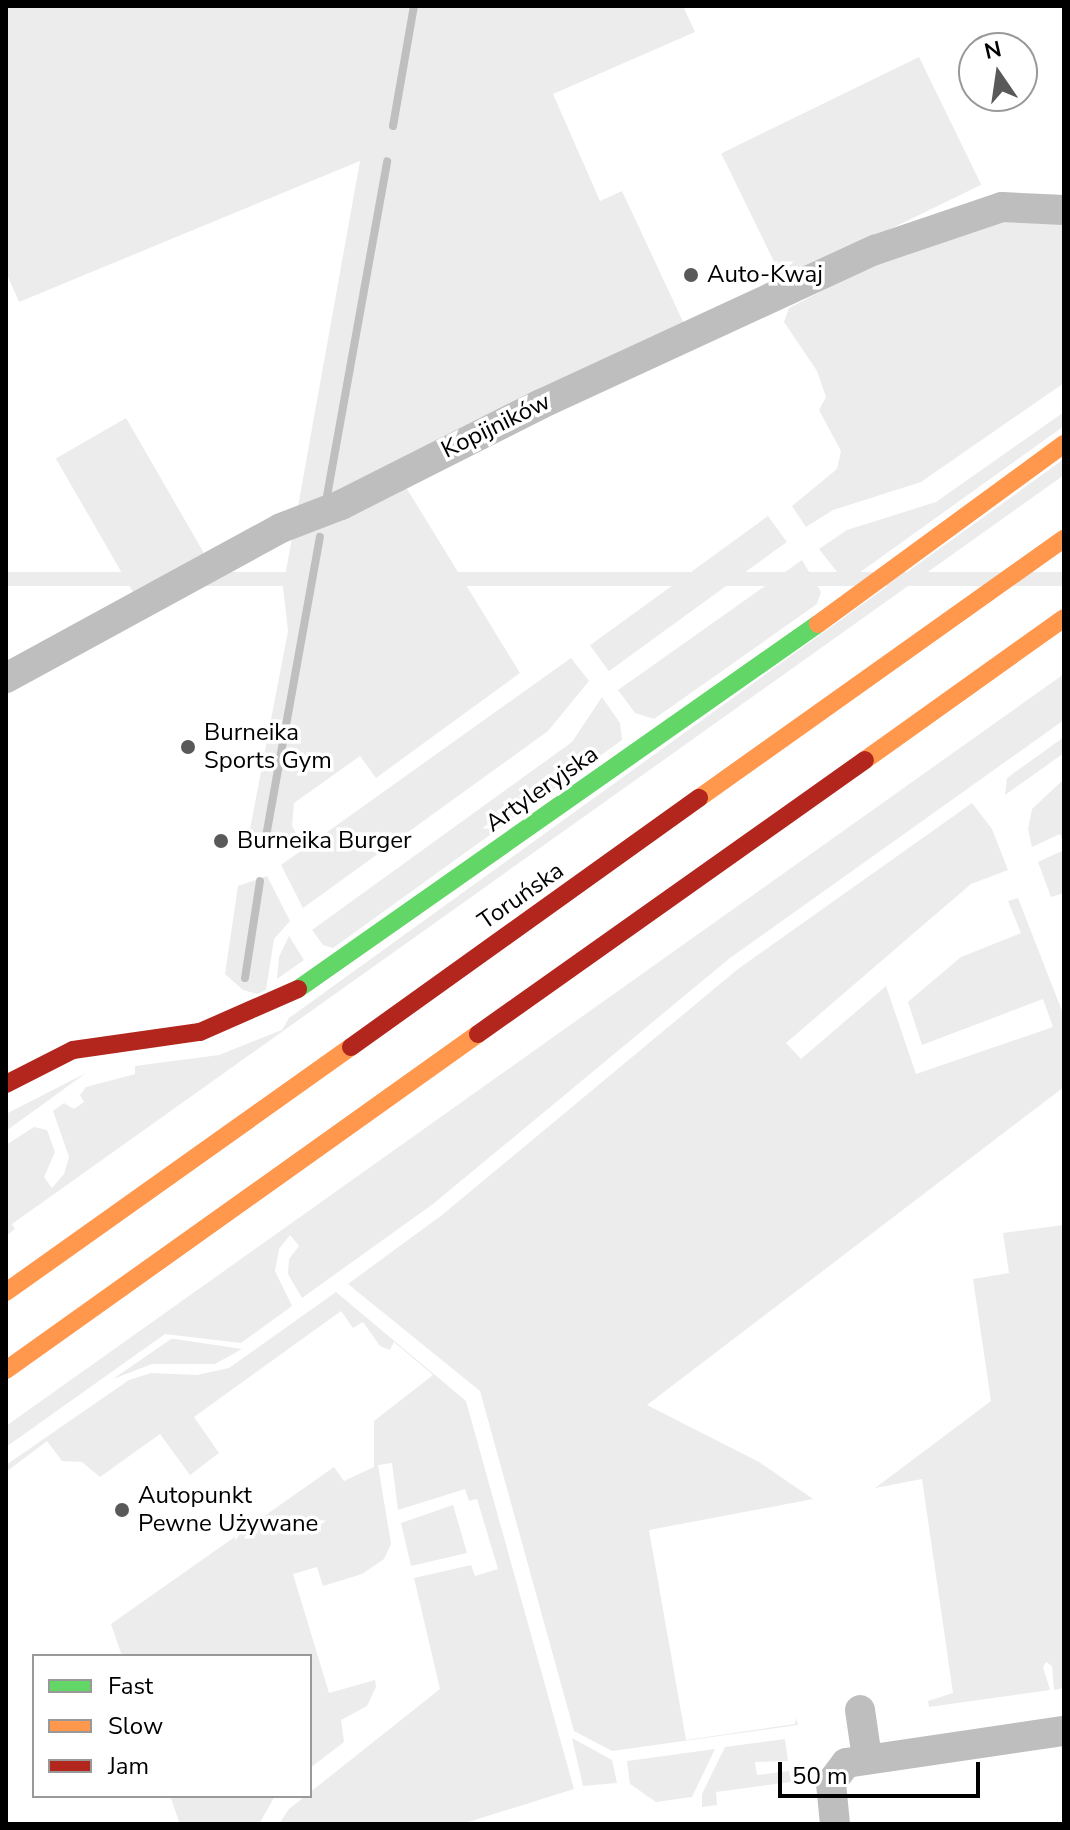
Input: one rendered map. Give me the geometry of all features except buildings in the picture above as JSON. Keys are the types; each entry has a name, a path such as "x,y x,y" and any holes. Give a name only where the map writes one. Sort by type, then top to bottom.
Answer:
{"main road":[{"name":"Artyleryjska","path":"6,1084 73,1050 200,1032 291,994 792,643 1064,444"},
{"name":"Toruńska","path":"6,1292 1064,539"},
{"path":"6,1370 1064,618"}],"street":[{"name":"Kopijników","path":"6,678 281,528 353,500 541,404 875,250 1002,207 1064,210"},
{"path":"860,1710 867,1758"},
{"path":"835,1824 832,1777 846,1763 1064,1731"}],"shaded area":[{"path":"6,6 683,6 695,32 553,94 600,201 622,191 686,328 297,512 360,161 19,302 6,272"},
{"path":"919,57 981,185 784,281 721,153"},
{"path":"1028,216 1064,221 1064,383 921,482 833,510 806,527 792,506 837,469 841,451 819,410 826,397 817,371 784,322 789,308 917,242"},
{"path":"1064,412 1064,426 852,578 841,577 819,549 847,530 936,502"},
{"path":"126,418 208,559 137,600 56,458"},
{"path":"1064,459 1064,475 12,1224 15,1229 6,1236 6,1145 34,1127 47,1130 55,1152 44,1177 52,1188 64,1174 69,1157 53,1111 64,1103 74,1109 84,1102 80,1095 86,1087 135,1074 135,1066 219,1055 282,1030 289,1018"},
{"path":"404,484 520,673 376,778 360,756 294,803 292,826 296,833 287,840 257,840 250,829 288,631 283,587 293,533"},
{"path":"768,516 787,542 609,671 590,645"},
{"path":"802,560 821,592 817,604 654,719 635,713 618,690"},
{"path":"6,572 1064,572 1064,586 6,586"},
{"path":"571,658 589,681 548,731 303,908 281,865"},
{"path":"1064,674 1064,720 730,958 433,1204 302,1298 288,1274 289,1259 299,1246 290,1235 279,1249 275,1271 292,1306 241,1343 165,1334 6,1447 6,1426"},
{"path":"602,697 620,723 622,740 333,948 323,945 312,930 572,742"},
{"path":"1064,737 1064,753 1005,795 1007,778"},
{"path":"1064,779 1064,845 1060,834 1032,847 1028,829 1032,809"},
{"path":"972,803 992,829 1008,870 971,884 786,1043 801,1059 886,986 916,1074 1053,1027 1043,999 922,1045 908,1002 961,957 1021,933 1008,901 1018,898 1064,1016 1064,1087 647,1405 759,1462 813,1499 649,1530 686,1740 795,1724 796,1718 798,1725 612,1751 574,1731 480,1391 348,1284 442,1215 738,969"},
{"path":"1064,850 1064,893 1051,897 1038,862"},
{"path":"267,876 290,921 274,939 266,990 257,994 243,990 225,974 238,886"},
{"path":"289,936 304,960 277,979 279,957"},
{"path":"86,1073 6,1131 6,1114"},
{"path":"1064,1225 1064,1688 1054,1690 1052,1666 1046,1662 1043,1667 1050,1690 929,1707 928,1701 953,1693 922,1479 875,1488 991,1401 973,1279 1009,1273 1003,1233"},
{"path":"336,1292 466,1401 574,1789 462,1824 279,1824 289,1809 303,1798 312,1798 312,1791 440,1689 414,1578 471,1565 475,1576 498,1569 477,1499 469,1501 465,1489 398,1510 392,1463 378,1465 391,1544 384,1559 362,1574 323,1586 317,1567 293,1574 329,1693 375,1680 376,1687 367,1706 341,1720 344,1742 312,1766 312,1654 121,1654 111,1624 334,1467 344,1481 374,1467 374,1421 433,1375 394,1342 390,1350 380,1346 363,1322 353,1328 341,1311 194,1417 219,1453 190,1475 160,1434 100,1477 82,1462 62,1461 47,1441 6,1472 6,1465 129,1380 151,1373 197,1375 229,1368"},
{"path":"171,1339 242,1349 215,1364 152,1364 113,1379"},
{"path":"453,1505 467,1553 411,1566 401,1523"},
{"path":"572,1738 612,1760 617,1783 583,1786"},
{"path":"785,1739 788,1761 755,1762 757,1775 789,1771 791,1782 716,1792 717,1805 702,1807 702,1794 725,1747"},
{"path":"715,1749 692,1797 656,1802 630,1784 627,1761"},
{"path":"171,1798 274,1798 259,1824 180,1824"}],"waterway":[{"path":"393,126 414,6"},
{"path":"327,496 387,161"},
{"path":"265,842 320,537"},
{"path":"245,978 260,881"}],"traffic: fast":[{"path":"298,989 818,624"}],"traffic: slow":[{"path":"818,624 1064,444"},
{"path":"699,798 1064,539"},
{"path":"865,760 1064,618"},
{"path":"6,1370 478,1034"},
{"path":"6,1292 351,1047"}],"traffic: jam":[{"path":"478,1034 865,760"},
{"path":"351,1047 699,798"},
{"path":"6,1084 73,1050 200,1032 298,989"}],"place":[{"name":"Auto-Kwaj","path":"691,275"},
{"name":"Burneika Sports Gym","path":"188,747"},
{"name":"Burneika Burger","path":"221,841"},
{"name":"Autopunkt Pewne Używane","path":"122,1510"}]}
